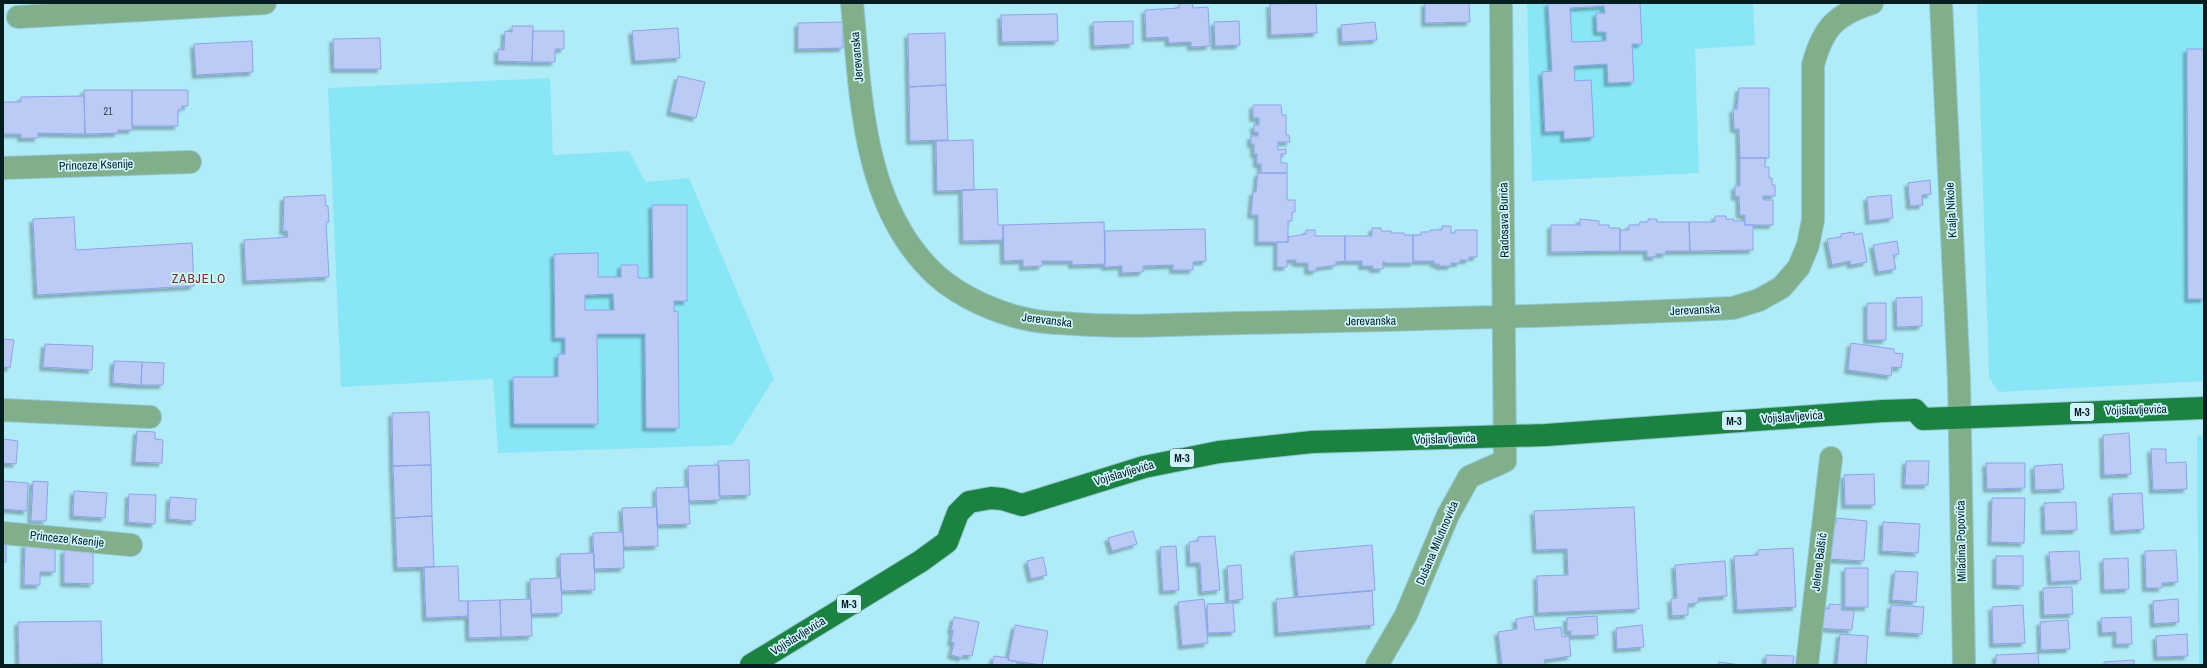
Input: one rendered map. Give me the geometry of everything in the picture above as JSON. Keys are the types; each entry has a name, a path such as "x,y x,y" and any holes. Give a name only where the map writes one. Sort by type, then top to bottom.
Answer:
{"main road":[{"name":"Vojislavljevića","path":"751,665 921,561 947,542 958,513 969,502 996,498 1022,505 1162,462 1312,442 1506,437 1883,411 1915,410 1924,419 2204,408"}],"street":[{"path":"18,17 265,3"},
{"name":"Jerevanska","path":"852,3 868,146 882,189 898,224 915,251 938,276 961,293 995,310 1032,321 1117,327 1505,319 1732,308 1759,300 1782,287 1799,267 1808,245 1813,220 1813,65 1819,46 1828,27 1846,14 1872,3"},
{"name":"Radosava Burića","path":"1501,3 1506,437"},
{"name":"Kralja Nikole","path":"1941,3 1960,417"},
{"name":"Princeze Ksenije","path":"3,168 190,162"},
{"path":"3,410 150,417"},
{"name":"Miladina Popovića","path":"1960,417 1959,456 1964,665"},
{"name":"Dušana Milutinovića","path":"1377,665 1406,615 1468,477 1505,461 1506,437"},
{"name":"Jelene Balšić","path":"1807,665 1831,458"},
{"name":"Princeze Ksenije","path":"3,533 131,545"}],"shaded area":[{"path":"1527,3 1753,3 1755,45 1695,49 1699,173 1532,181"},
{"path":"1977,3 2204,3 2204,381 1999,392 1989,378"},
{"path":"550,78 553,155 629,151 646,182 689,178 774,379 732,445 498,453 493,379 341,387 328,88"},
{"path":"2197,435 2204,436 2204,665 2199,665"}],"building":[{"path":"1192,3 1193,8 1208,7 1210,46 1191,47 1191,42 1169,43 1168,37 1146,38 1145,10 1179,8 1179,4"},
{"path":"1316,3 1317,33 1271,35 1270,4"},
{"path":"1425,3 1469,3 1470,22 1425,23"},
{"path":"1548,3 1640,3 1642,44 1632,44 1634,82 1608,83 1607,64 1574,66 1575,81 1591,80 1594,137 1564,139 1564,131 1545,132 1542,72 1552,71","holes":["1604,6 1605,13 1596,13 1597,32 1606,32 1606,41 1572,42 1570,8"]},
{"path":"1057,14 1058,41 1002,42 1001,15"},
{"path":"1133,21 1133,44 1094,46 1093,22"},
{"path":"1239,21 1240,45 1215,46 1214,22"},
{"path":"843,22 843,48 798,49 798,23"},
{"path":"1375,22 1377,40 1342,42 1341,25"},
{"path":"512,26 533,26 532,62 498,61 498,49 504,50 505,31 512,32"},
{"path":"678,28 680,58 635,61 632,31"},
{"path":"533,31 564,31 564,49 555,49 555,62 532,62"},
{"path":"945,33 946,85 909,87 908,34"},
{"path":"380,38 381,69 334,69 333,39"},
{"path":"252,41 253,72 196,75 194,44"},
{"path":"2187,49 2204,49 2204,299 2188,299"},
{"path":"678,76 705,82 696,118 670,112"},
{"path":"946,85 948,140 910,141 909,87"},
{"path":"1739,88 1769,88 1769,158 1740,158 1739,129 1734,129 1733,109 1737,109"},
{"path":"84,90 132,90 132,130 118,130 118,133 85,134"},
{"path":"132,90 188,90 188,106 182,106 182,110 178,110 178,126 132,126"},
{"path":"84,96 85,134 38,133 38,138 21,138 21,134 3,134 3,102 21,102 21,97"},
{"path":"1253,105 1281,105 1282,115 1286,115 1286,135 1289,135 1290,142 1278,142 1278,150 1286,149 1286,154 1281,154 1281,163 1287,163 1287,173 1261,173 1261,164 1257,164 1257,154 1254,154 1254,144 1251,144 1251,136 1258,136 1258,132 1254,132 1254,125 1259,125 1259,118 1253,118"},
{"path":"973,140 974,190 937,191 936,141"},
{"path":"1740,158 1765,158 1765,167 1769,167 1769,178 1772,178 1772,185 1775,185 1775,196 1763,196 1763,200 1773,200 1773,225 1745,225 1745,215 1740,215 1739,196 1735,197 1735,186 1740,186"},
{"path":"1258,173 1287,173 1287,200 1295,200 1295,212 1292,212 1292,221 1288,221 1288,242 1258,242 1258,215 1251,215 1253,192 1256,192"},
{"path":"1930,180 1931,194 1922,195 1923,205 1910,206 1908,183"},
{"path":"997,189 998,225 1003,225 1003,240 963,241 962,190"},
{"path":"325,195 326,206 328,206 329,222 326,222 329,277 246,281 244,240 288,237 287,231 283,231 284,197"},
{"path":"1891,195 1893,218 1869,221 1867,197"},
{"path":"652,205 687,205 687,301 674,301 674,312 678,311 679,428 646,428 645,334 597,334 598,424 514,424 513,377 558,377 558,354 565,354 565,338 555,338 554,254 598,253 598,277 621,277 621,265 638,265 638,278 653,278","holes":["613,294 614,310 585,310 585,295"]},
{"path":"1715,216 1726,216 1726,219 1734,219 1733,221 1745,221 1745,225 1753,225 1753,250 1690,251 1689,222 1715,222"},
{"path":"74,217 76,250 192,243 194,286 37,295 33,219"},
{"path":"1580,219 1599,221 1599,225 1609,225 1609,228 1620,228 1620,251 1551,252 1551,225 1580,225"},
{"path":"1648,219 1657,219 1657,222 1689,222 1690,251 1666,251 1666,254 1656,254 1656,257 1647,257 1647,251 1620,251 1620,230 1629,230 1629,225 1639,225 1640,222 1648,222"},
{"path":"1104,222 1105,264 1072,265 1072,261 1042,261 1042,266 1023,267 1023,260 1004,261 1003,225"},
{"path":"1442,226 1451,226 1451,233 1455,233 1455,230 1477,230 1477,257 1469,257 1469,260 1460,260 1460,263 1451,263 1451,266 1439,266 1439,264 1434,264 1434,261 1413,261 1413,235 1421,235 1421,232 1430,232 1430,230 1442,230"},
{"path":"1372,228 1381,228 1381,231 1391,231 1391,233 1413,235 1413,263 1385,263 1383,261 1383,269 1373,269 1373,266 1362,266 1362,261 1345,261 1345,236 1372,236"},
{"path":"1205,229 1206,261 1193,262 1193,270 1173,270 1173,265 1143,266 1143,272 1122,273 1122,266 1105,267 1105,231"},
{"path":"1306,230 1315,230 1315,236 1345,236 1345,261 1336,262 1336,265 1316,268 1316,271 1308,271 1308,263 1296,263 1296,260 1287,260 1287,267 1277,267 1277,242 1288,242 1288,237 1306,234"},
{"path":"1854,232 1854,235 1862,233 1867,262 1851,265 1850,261 1832,265 1827,239 1841,237 1841,234"},
{"path":"1897,241 1899,254 1893,255 1896,269 1878,272 1873,245"},
{"path":"1922,297 1922,326 1897,327 1896,298"},
{"path":"1867,303 1886,303 1886,340 1867,340"},
{"path":"3,339 14,340 10,368 3,367"},
{"path":"1851,343 1894,349 1894,353 1903,354 1901,368 1892,367 1891,376 1848,370"},
{"path":"45,344 93,346 92,370 43,367"},
{"path":"114,361 142,362 141,385 113,383"},
{"path":"142,362 164,363 163,385 141,385"},
{"path":"429,412 431,465 393,466 392,413"},
{"path":"137,431 155,432 155,439 163,440 162,463 135,462"},
{"path":"2129,433 2131,474 2104,475 2103,435"},
{"path":"3,439 18,441 16,464 3,463"},
{"path":"2151,449 2166,449 2166,463 2186,462 2187,489 2153,490"},
{"path":"749,460 750,495 719,496 718,461"},
{"path":"1906,461 1929,461 1928,485 1905,485"},
{"path":"1986,463 2025,463 2025,488 1987,489"},
{"path":"2062,464 2064,489 2035,490 2034,466"},
{"path":"431,465 432,516 395,518 393,466"},
{"path":"719,465 720,500 689,501 688,466"},
{"path":"1874,474 1875,505 1845,505 1844,475"},
{"path":"3,481 28,483 27,511 3,509"},
{"path":"33,481 48,482 46,521 31,521"},
{"path":"688,487 690,524 657,525 656,488"},
{"path":"74,491 107,493 105,518 73,516"},
{"path":"2142,493 2144,529 2114,531 2112,494"},
{"path":"129,494 156,495 155,524 128,522"},
{"path":"170,497 196,499 195,521 169,519"},
{"path":"1992,498 2025,498 2024,543 1991,542"},
{"path":"2076,502 2077,530 2045,531 2044,503"},
{"path":"657,507 658,546 624,547 622,508"},
{"path":"1634,507 1639,609 1538,613 1537,576 1568,575 1567,549 1536,550 1534,511"},
{"path":"432,516 434,567 397,568 395,518"},
{"path":"1836,518 1867,521 1864,561 1829,559 1831,524 1836,524"},
{"path":"1883,522 1920,524 1918,553 1882,551"},
{"path":"1133,531 1137,544 1112,551 1108,538"},
{"path":"623,532 624,568 594,569 593,533"},
{"path":"1215,536 1220,590 1202,592 1200,563 1190,563 1189,542 1198,541 1198,537"},
{"path":"3,541 6,541 6,562 3,562"},
{"path":"25,544 55,545 55,572 40,572 40,585 24,585"},
{"path":"1372,545 1375,590 1298,597 1294,552"},
{"path":"1176,546 1179,590 1163,591 1160,547"},
{"path":"1793,548 1796,607 1737,610 1734,556 1758,555 1758,550"},
{"path":"64,550 93,551 93,584 64,583"},
{"path":"2176,550 2178,582 2162,583 2162,588 2146,588 2145,551"},
{"path":"2079,551 2081,580 2051,582 2049,552"},
{"path":"594,553 595,590 561,591 560,554"},
{"path":"1996,556 2023,556 2023,586 1996,585"},
{"path":"1043,557 1047,575 1031,579 1027,561"},
{"path":"2128,558 2129,589 2104,590 2103,559"},
{"path":"1725,561 1727,596 1698,598 1698,603 1688,604 1688,615 1672,616 1671,599 1677,598 1675,565"},
{"path":"1241,565 1243,599 1229,601 1227,566"},
{"path":"458,566 459,601 468,601 468,616 426,618 424,567"},
{"path":"1845,568 1868,568 1868,607 1845,607"},
{"path":"1895,571 1918,572 1916,602 1892,600"},
{"path":"561,578 562,613 531,614 530,579"},
{"path":"2072,587 2073,614 2044,615 2043,588"},
{"path":"1372,591 1374,625 1278,633 1276,599"},
{"path":"531,599 532,636 501,637 500,600"},
{"path":"1204,599 1208,643 1182,646 1178,602"},
{"path":"2178,599 2179,622 2154,624 2153,601"},
{"path":"500,600 501,637 469,638 468,601"},
{"path":"1233,603 1235,632 1208,633 1207,604"},
{"path":"1829,604 1842,605 1841,610 1854,611 1852,630 1815,628 1817,608 1829,609"},
{"path":"1891,605 1924,607 1922,634 1889,632"},
{"path":"2023,605 2025,643 1993,644 1992,607"},
{"path":"1533,616 1535,630 1561,627 1562,637 1569,636 1571,656 1544,660 1545,665 1502,665 1498,632 1517,629 1516,619"},
{"path":"1597,616 1598,635 1571,636 1571,631 1567,631 1567,618"},
{"path":"954,617 979,622 972,656 963,655 962,658 951,655 954,643 951,642 953,630 951,630"},
{"path":"2131,617 2132,644 2116,644 2116,632 2102,633 2101,618"},
{"path":"2068,620 2070,649 2041,650 2040,622"},
{"path":"101,621 102,664 19,665 18,622"},
{"path":"1015,625 1048,631 1042,665 1008,660"},
{"path":"1642,625 1644,647 1617,649 1616,628"},
{"path":"1840,634 1868,636 1866,665 1837,665"},
{"path":"2187,634 2188,656 2157,657 2156,636"},
{"path":"2038,653 2039,665 1996,665 1996,655"},
{"path":"1766,655 1794,656 1793,665 1766,665"},
{"path":"994,656 1009,658 1008,660 1017,662 1017,665 992,665"},
{"path":"2134,660 2134,665 2104,665 2104,662"},
{"path":"1719,662 1740,665 1718,665"}],"district":[{"name":"ZABJELO","path":"199,278"}]}
